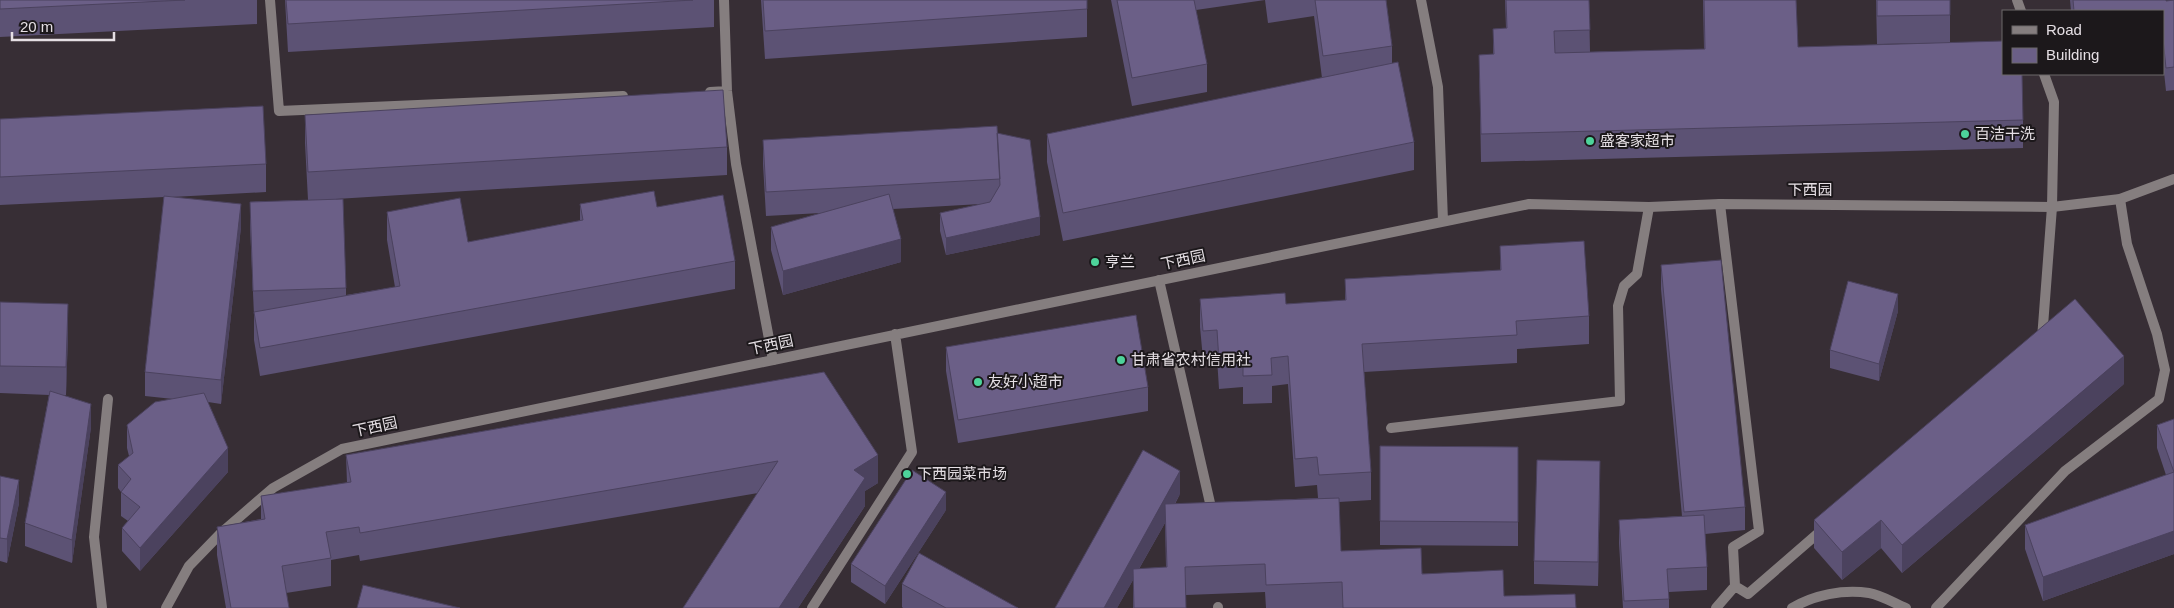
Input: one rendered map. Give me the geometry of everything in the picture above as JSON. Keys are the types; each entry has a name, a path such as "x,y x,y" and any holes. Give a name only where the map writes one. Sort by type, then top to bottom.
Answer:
{"street":[{"path":"270,0 279,111 637,95"},
{"path":"724,0 727,91 736,164 773,360"},
{"path":"1421,0 1438,87 1444,221"},
{"path":"2034,346 2042,339 2052,207 2054,102 2044,75"},
{"path":"697,93 727,91"},
{"name":"下西园","path":"166,608 189,566 221,533 273,488 342,449 1529,204 1650,207 1720,204 2052,207 2120,199 2174,179"},
{"path":"1936,608 2065,471 2158,399 2166,370 2157,334 2127,244 2120,199"},
{"path":"1716,608 1735,586 1734,547 1760,531 1720,204"},
{"path":"1391,428 1620,401 1618,306 1624,286 1637,274 1650,207"},
{"path":"1160,280 1213,519"},
{"path":"812,608 912,452 895,334"},
{"path":"102,608 94,537 108,399"},
{"path":"1735,586 1748,594 1831,522"},
{"path":"1792,608 1804,600 1832,593 1869,593 1906,608"}],"building":[{"path":"0,0 185,0 0,9"},
{"path":"286,0 693,0 288,24"},
{"path":"763,0 1087,0 1087,9 765,31"},
{"path":"1117,0 1194,0 1207,64 1132,78"},
{"path":"1315,0 1386,0 1392,46 1323,56"},
{"path":"1506,0 1589,0 1590,30 1554,31 1555,53 1705,49 1704,0 1796,0 1798,47 2002,41 2002,75 2022,75 2023,120 1481,134 1479,55 1494,54 1493,29 1507,28"},
{"path":"1877,0 1950,0 1950,15 1877,16"},
{"path":"2073,0 2174,0 2174,67 2166,68 2164,10 2074,10"},
{"path":"1398,62 1414,142 1063,213 1047,134"},
{"path":"723,90 727,147 308,172 305,115"},
{"path":"263,106 266,164 0,177 0,119"},
{"path":"997,126 1000,179 766,192 763,140"},
{"path":"997,133 1030,140 1040,217 946,238 940,213 990,202 1000,185"},
{"path":"654,191 657,207 723,195 735,261 260,348 254,312 400,286 387,212 460,198 468,242 583,220 580,204"},
{"path":"889,194 901,239 783,271 771,227"},
{"path":"164,196 241,204 221,380 145,372"},
{"path":"343,199 346,288 253,291 250,202"},
{"path":"1584,241 1589,316 1516,321 1517,335 1362,344 1371,472 1319,475 1317,457 1295,459 1288,356 1271,358 1272,375 1243,376 1243,359 1219,361 1217,330 1203,331 1200,299 1285,293 1286,304 1346,300 1345,279 1501,270 1500,246"},
{"path":"1721,260 1745,507 1684,512 1661,265"},
{"path":"1848,281 1898,294 1879,364 1830,350"},
{"path":"2075,299 2124,356 1902,545 1881,520 1842,552 1814,520"},
{"path":"0,302 68,304 66,367 0,366"},
{"path":"1136,315 1148,387 958,420 946,347"},
{"path":"824,372 878,455 854,470 865,478 779,608 683,608 778,461 360,533 359,527 326,532 331,558 282,566 289,608 231,608 217,527 265,519 261,496 351,482 346,455"},
{"path":"50,391 91,404 72,540 25,523"},
{"path":"204,393 228,448 140,548 122,528 140,507 121,492 131,479 118,465 133,453 127,425 155,402"},
{"path":"2174,419 2174,472 2157,425"},
{"path":"1380,446 1518,447 1518,522 1380,521"},
{"path":"1143,450 1180,471 1104,608 1055,608"},
{"path":"1537,460 1600,461 1598,562 1534,561"},
{"path":"912,470 946,492 885,586 851,564"},
{"path":"2174,472 2174,531 2043,577 2025,525"},
{"path":"0,476 19,480 7,539 0,538"},
{"path":"1339,498 1341,551 1421,548 1422,574 1503,570 1504,596 1575,594 1576,608 1343,608 1342,582 1266,585 1265,564 1185,567 1186,608 1134,608 1133,569 1167,567 1165,504"},
{"path":"1704,515 1707,567 1667,569 1669,599 1624,601 1619,520"},
{"path":"919,553 1018,608 946,608 902,584"},
{"path":"363,585 460,608 357,608"}],"place":[{"name":"百洁干洗","path":"1965,134"},
{"name":"盛客家超市","path":"1590,141"},
{"name":"亨兰","path":"1095,262"},
{"name":"甘肃省农村信用社","path":"1121,360"},
{"name":"友好小超市","path":"978,382"},
{"name":"下西园菜市场","path":"907,474"}]}
